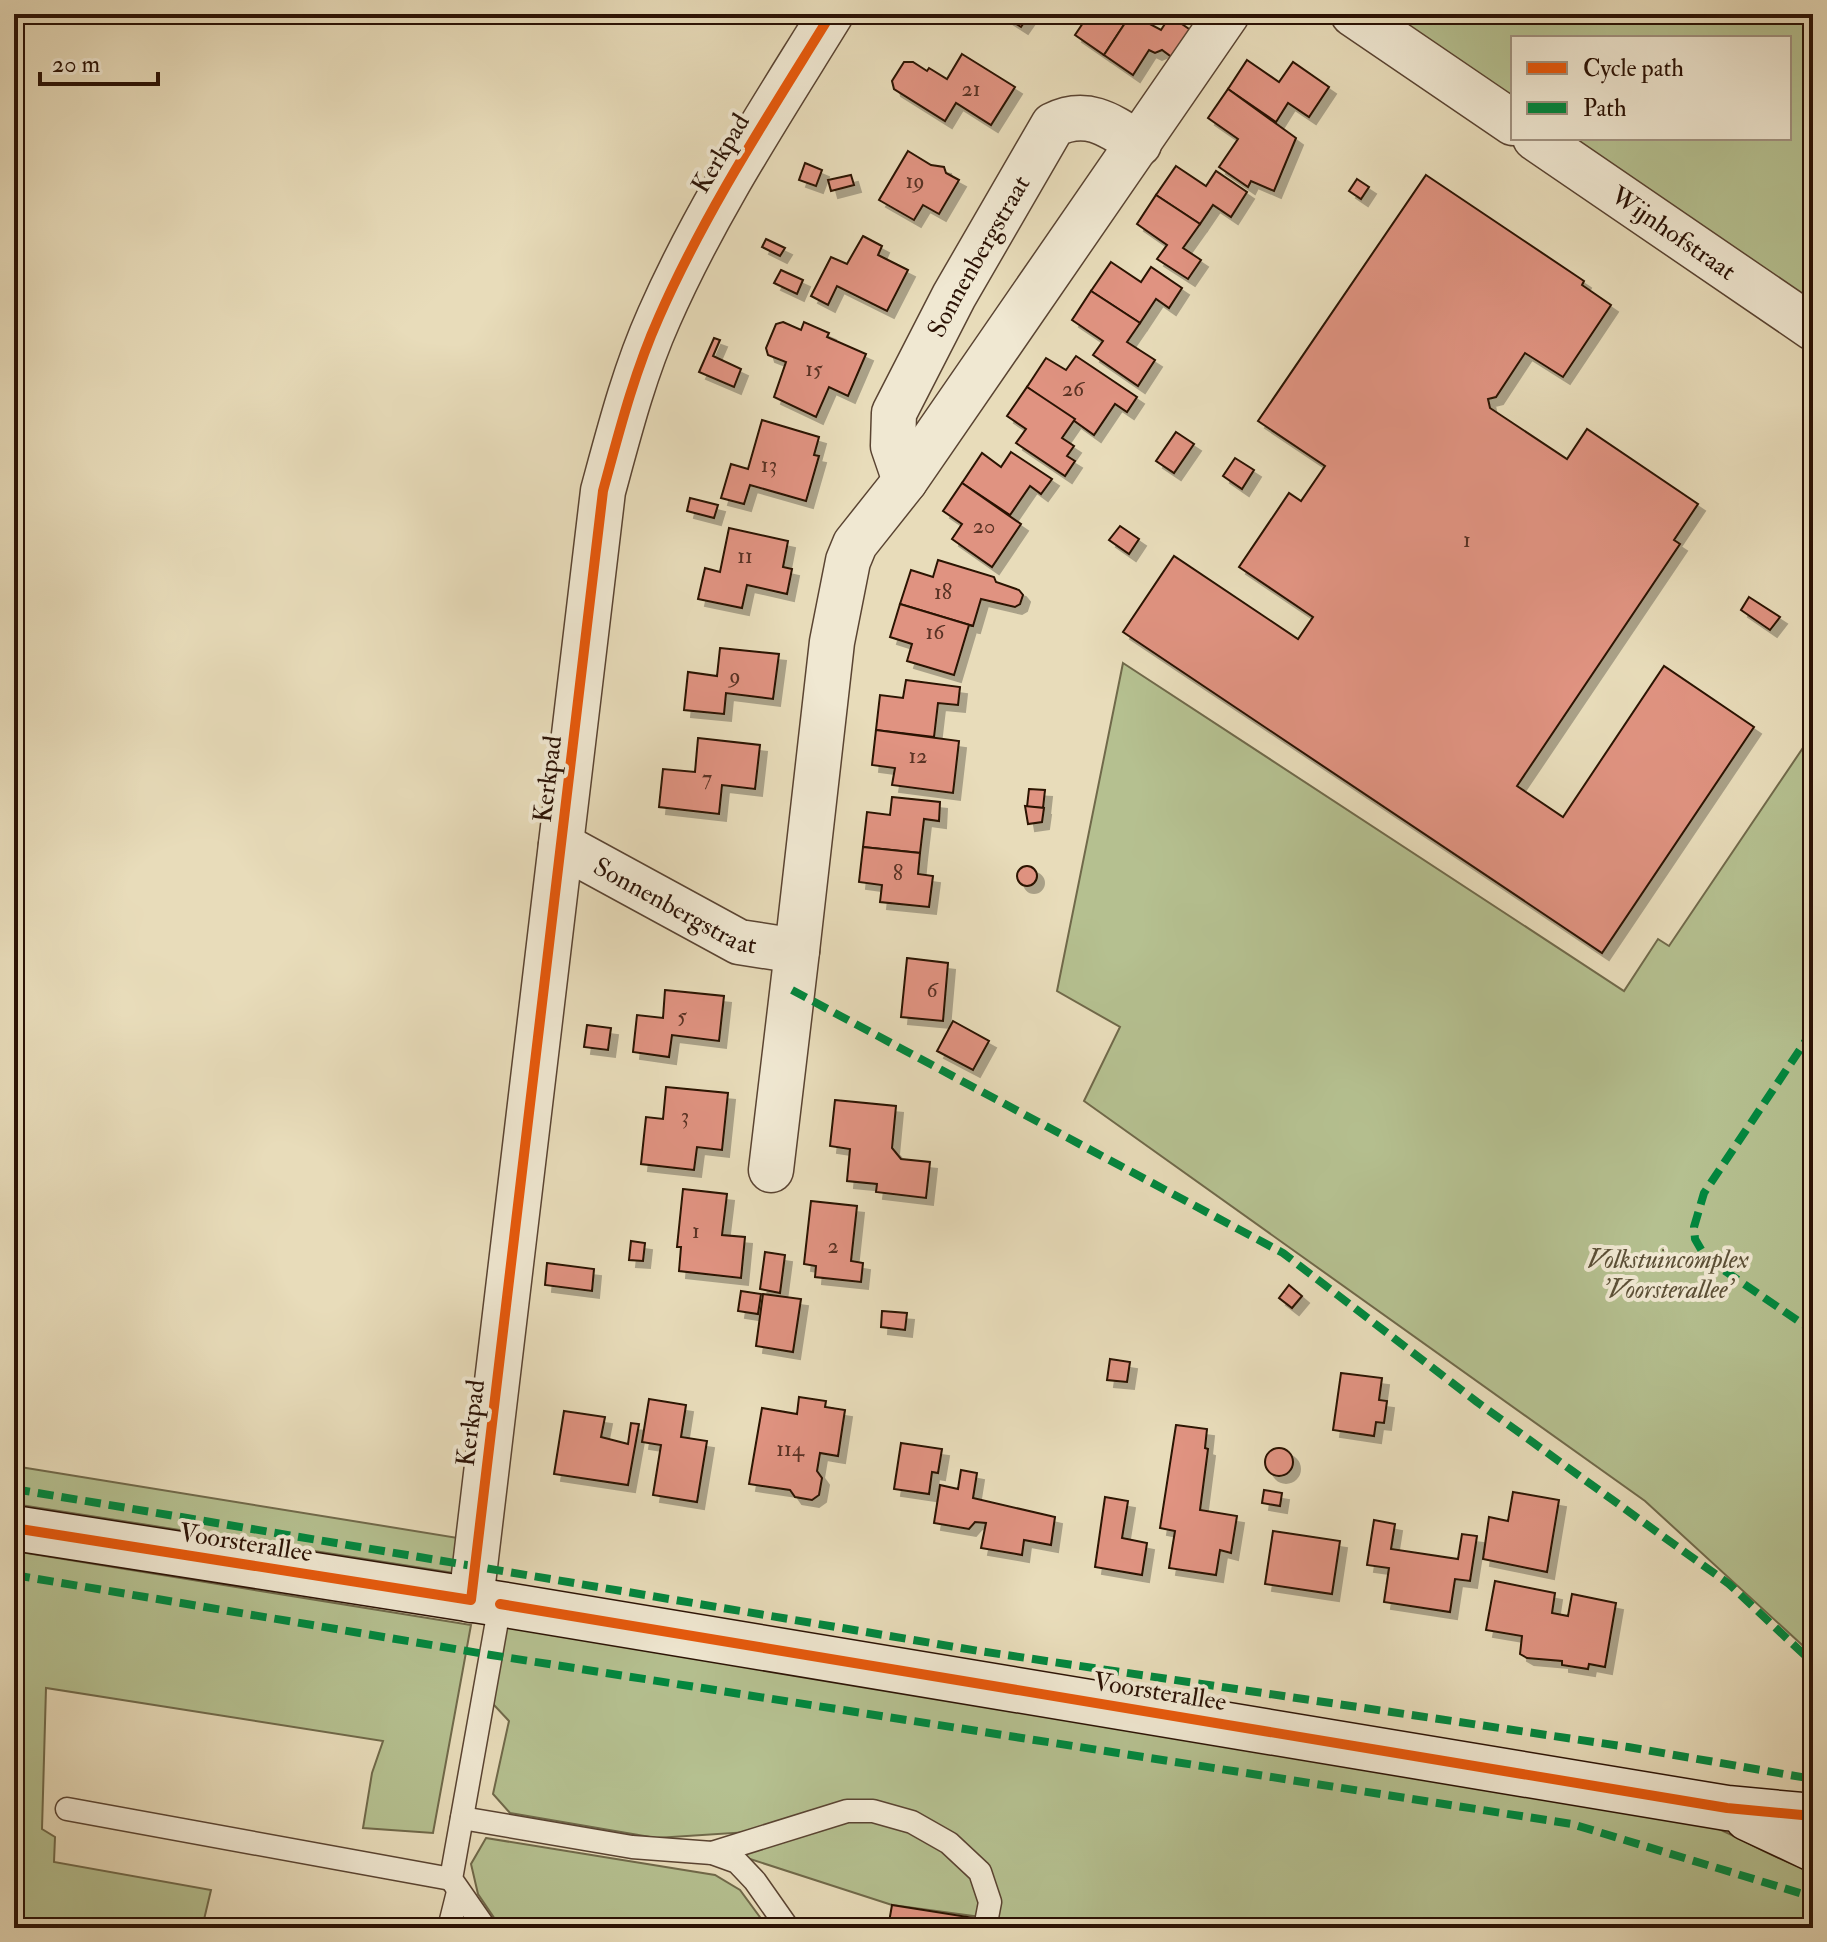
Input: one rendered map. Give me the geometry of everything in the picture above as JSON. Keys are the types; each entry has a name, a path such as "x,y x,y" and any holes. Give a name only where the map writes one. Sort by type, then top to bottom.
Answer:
{"street":[{"name":"Kerkpad","path":"485,1602 561,845 603,491 629,395 658,318 710,211 831,14"},
{"name":"Sonnenbergstraat","path":"771,1170 832,642 848,561 855,544 905,481 1227,14"},
{"path":"1353,14 1511,122"},
{"name":"Sonnenbergstraat","path":"905,481 893,446 894,413 954,296 1053,125 1070,116 1090,117 1110,125 1139,144"},
{"name":"Wijnhofstraat","path":"1538,140 1813,328"},
{"name":"Sonnenbergstraat","path":"561,845 739,942 797,951"},
{"name":"Voorsterallee","path":"14,1528 485,1602 1727,1808 1813,1816"},
{"name":"Voorsterallee","path":"1727,1808 1781,1837 1813,1849"}],"lane":[{"path":"449,1928 485,1602"},
{"path":"67,1809 455,1885 485,1928"},
{"path":"712,1853 847,1811 873,1811 912,1822 949,1843 980,1872 990,1902 985,1928"},
{"path":"462,1818 632,1847 712,1853 737,1862 755,1881 788,1928"}],"green space":[{"path":"1387,14 1813,14 1813,310 1567,140 1791,140 1791,36 1511,36 1511,102"},
{"name":"Volkstuincomplex 'Voorsterallee'","path":"1123,663 1624,991 1658,939 1669,946 1813,733 1813,1655 1645,1501 1084,1101 1120,1027 1057,991"},
{"path":"14,1466 458,1538 454,1573 14,1504"},
{"path":"14,1551 471,1625 433,1833 363,1828 372,1773 383,1741 46,1688 42,1829 55,1837 54,1862 211,1890 202,1928 14,1928"},
{"path":"506,1626 1690,1817 1813,1872 1813,1928 1062,1928 892,1905 744,1857 748,1832 656,1838 510,1813 493,1794 509,1721 493,1704"},
{"path":"486,1838 715,1875 740,1890 768,1928 501,1928 478,1894 471,1864"}],"building":[{"path":"1001,14 1030,14 1021,27"},
{"path":"1089,14 1131,14 1104,55 1075,35"},
{"path":"1131,14 1161,30 1170,16 1192,31 1173,58 1162,50 1155,53 1149,50 1133,75 1104,55"},
{"path":"962,54 1015,87 991,125 956,103 945,121 894,89 892,81 904,62 913,62 927,71 929,68 947,79"},
{"path":"1247,60 1279,82 1293,62 1329,87 1309,117 1288,103 1276,122 1228,89"},
{"path":"1228,89 1296,138 1274,191 1251,181 1248,187 1219,167 1238,139 1208,118"},
{"path":"908,151 931,165 944,167 946,173 959,180 939,214 923,205 914,220 879,200"},
{"path":"805,163 822,170 816,186 799,180"},
{"path":"1176,166 1206,186 1216,171 1247,192 1231,217 1213,205 1200,224 1156,195"},
{"path":"851,175 854,185 831,191 828,180"},
{"path":"1426,175 1584,281 1582,285 1611,305 1563,377 1525,353 1496,397 1488,399 1490,408 1567,459 1587,429 1698,504 1674,540 1680,544 1517,786 1563,817 1664,666 1754,727 1602,953 1123,632 1174,556 1298,639 1313,617 1239,567 1289,493 1301,501 1325,466 1258,421"},
{"path":"1357,179 1369,187 1361,199 1349,191"},
{"path":"1156,195 1200,224 1183,248 1201,260 1188,279 1157,259 1167,245 1137,224"},
{"path":"863,236 882,246 878,255 908,270 887,311 837,286 828,305 811,296 831,257 847,264"},
{"path":"766,239 785,248 780,256 762,247"},
{"path":"1111,262 1141,282 1151,267 1182,288 1169,308 1156,299 1140,323 1091,291"},
{"path":"781,270 803,280 797,294 774,283"},
{"path":"1091,291 1140,323 1127,342 1155,360 1138,386 1093,355 1103,341 1072,320"},
{"path":"783,322 801,330 804,322 829,333 827,337 866,354 848,396 829,387 816,417 774,397 786,362 768,355 766,348 776,324"},
{"path":"714,338 720,340 713,356 741,369 734,387 699,372"},
{"path":"1076,356 1137,397 1127,412 1115,404 1094,435 1027,387 1046,358 1066,370"},
{"path":"1027,387 1075,419 1062,438 1074,446 1067,456 1075,461 1065,476 1016,443 1026,429 1007,416"},
{"path":"762,420 819,437 814,455 819,456 806,501 750,485 744,504 721,498 731,464 748,469"},
{"path":"1176,432 1194,444 1174,473 1156,461"},
{"path":"1011,452 1052,479 1041,494 1030,486 1010,515 962,483 982,453 1001,467"},
{"path":"1235,458 1254,470 1242,489 1223,476"},
{"path":"962,483 1021,524 992,567 952,539 962,524 943,511"},
{"path":"690,498 718,505 714,518 687,511"},
{"path":"1120,526 1139,539 1129,554 1109,540"},
{"path":"729,528 788,541 783,567 792,569 787,594 747,585 742,608 698,599 705,568 720,572"},
{"path":"938,560 994,577 996,582 1019,590 1023,595 1020,604 1015,607 981,599 973,626 900,604 911,570 933,577"},
{"path":"1749,597 1780,617 1770,630 1741,610"},
{"path":"900,604 973,626 969,625 954,675 907,661 912,644 890,637"},
{"path":"720,648 779,654 773,699 726,693 724,714 684,710 688,672 717,676"},
{"path":"906,680 960,687 958,705 938,703 934,737 876,730 880,695 903,698"},
{"path":"876,730 959,741 953,793 892,785 895,768 872,765"},
{"path":"698,738 760,745 755,789 722,785 719,814 659,807 663,769 695,772"},
{"path":"1029,789 1045,790 1043,808 1027,807"},
{"path":"892,797 940,802 939,821 924,819 920,853 863,847 867,812 890,815"},
{"path":"1025,806 1044,808 1042,822 1028,824"},
{"path":"863,847 920,853 918,874 933,876 929,907 880,902 882,885 859,882"},
{"path":"1027,866 1034,869 1037,876 1034,883 1027,886 1020,883 1017,876 1020,869"},
{"path":"907,958 948,963 943,1021 901,1017"},
{"path":"665,990 724,996 719,1041 672,1035 669,1057 633,1052 637,1015 663,1018"},
{"path":"953,1021 989,1041 973,1070 937,1051"},
{"path":"587,1025 611,1028 608,1050 584,1047"},
{"path":"666,1087 728,1093 722,1150 697,1147 694,1170 641,1164 646,1117 663,1119"},
{"path":"835,1100 896,1106 892,1148 901,1159 930,1162 926,1198 876,1192 877,1184 847,1181 850,1149 830,1146"},
{"path":"683,1189 727,1194 722,1235 745,1237 741,1278 679,1271 681,1247 677,1247"},
{"path":"811,1201 857,1206 851,1261 863,1263 861,1282 815,1277 816,1266 804,1264"},
{"path":"631,1241 645,1243 643,1261 629,1260"},
{"path":"765,1252 785,1255 780,1293 760,1289"},
{"path":"547,1263 594,1269 592,1291 545,1285"},
{"path":"1289,1285 1302,1296 1292,1308 1279,1298"},
{"path":"741,1291 761,1294 758,1314 738,1311"},
{"path":"763,1294 801,1299 793,1352 756,1346"},
{"path":"882,1311 907,1313 905,1330 881,1327"},
{"path":"1110,1359 1130,1362 1127,1382 1107,1380"},
{"path":"1341,1373 1382,1378 1379,1400 1387,1401 1384,1423 1376,1422 1374,1436 1333,1430"},
{"path":"799,1397 826,1401 825,1407 845,1410 838,1456 820,1453 817,1471 822,1478 819,1495 812,1500 795,1497 790,1490 749,1484 762,1408 797,1414"},
{"path":"649,1399 686,1405 681,1437 707,1441 697,1502 653,1495 661,1445 642,1442"},
{"path":"564,1411 605,1417 601,1437 628,1444 631,1423 639,1424 628,1485 554,1474"},
{"path":"1176,1425 1207,1429 1205,1448 1208,1449 1200,1510 1237,1516 1231,1553 1220,1550 1216,1575 1169,1568 1175,1531 1160,1528"},
{"path":"901,1443 942,1449 938,1473 932,1472 929,1494 894,1489"},
{"path":"1279,1448 1289,1452 1293,1462 1289,1472 1279,1476 1269,1472 1265,1462 1269,1452"},
{"path":"961,1470 977,1473 973,1498 1055,1517 1051,1545 1024,1540 1022,1555 981,1548 986,1523 975,1522 969,1529 934,1523 940,1485 958,1489"},
{"path":"1264,1490 1282,1493 1280,1506 1262,1503"},
{"path":"1513,1492 1559,1500 1547,1572 1483,1559 1489,1517 1508,1521"},
{"path":"1105,1497 1128,1501 1122,1538 1147,1543 1142,1575 1095,1567"},
{"path":"1374,1520 1395,1524 1391,1549 1458,1559 1462,1534 1477,1536 1470,1581 1455,1579 1450,1612 1384,1602 1389,1568 1367,1565"},
{"path":"1273,1531 1340,1541 1332,1594 1265,1584"},
{"path":"1495,1581 1555,1593 1552,1613 1568,1616 1572,1594 1616,1603 1605,1667 1589,1664 1588,1669 1562,1665 1562,1661 1527,1658 1520,1654 1522,1636 1486,1630"},
{"path":"892,1905 974,1918 973,1928 888,1928"}],"marked path":[{"path":"792,990 1283,1253 1477,1402 1729,1584 1813,1663"},
{"path":"1813,1030 1704,1193 1694,1227 1695,1239 1706,1258 1813,1331"},
{"path":"14,1489 979,1651 1628,1747 1813,1779"},
{"path":"14,1575 491,1655 1572,1824 1813,1897"}],"cycle path":[{"path":"14,1528 471,1600 603,491 642,360 677,277 740,162 831,14"},
{"path":"500,1604 1727,1808 1813,1816"}]}
